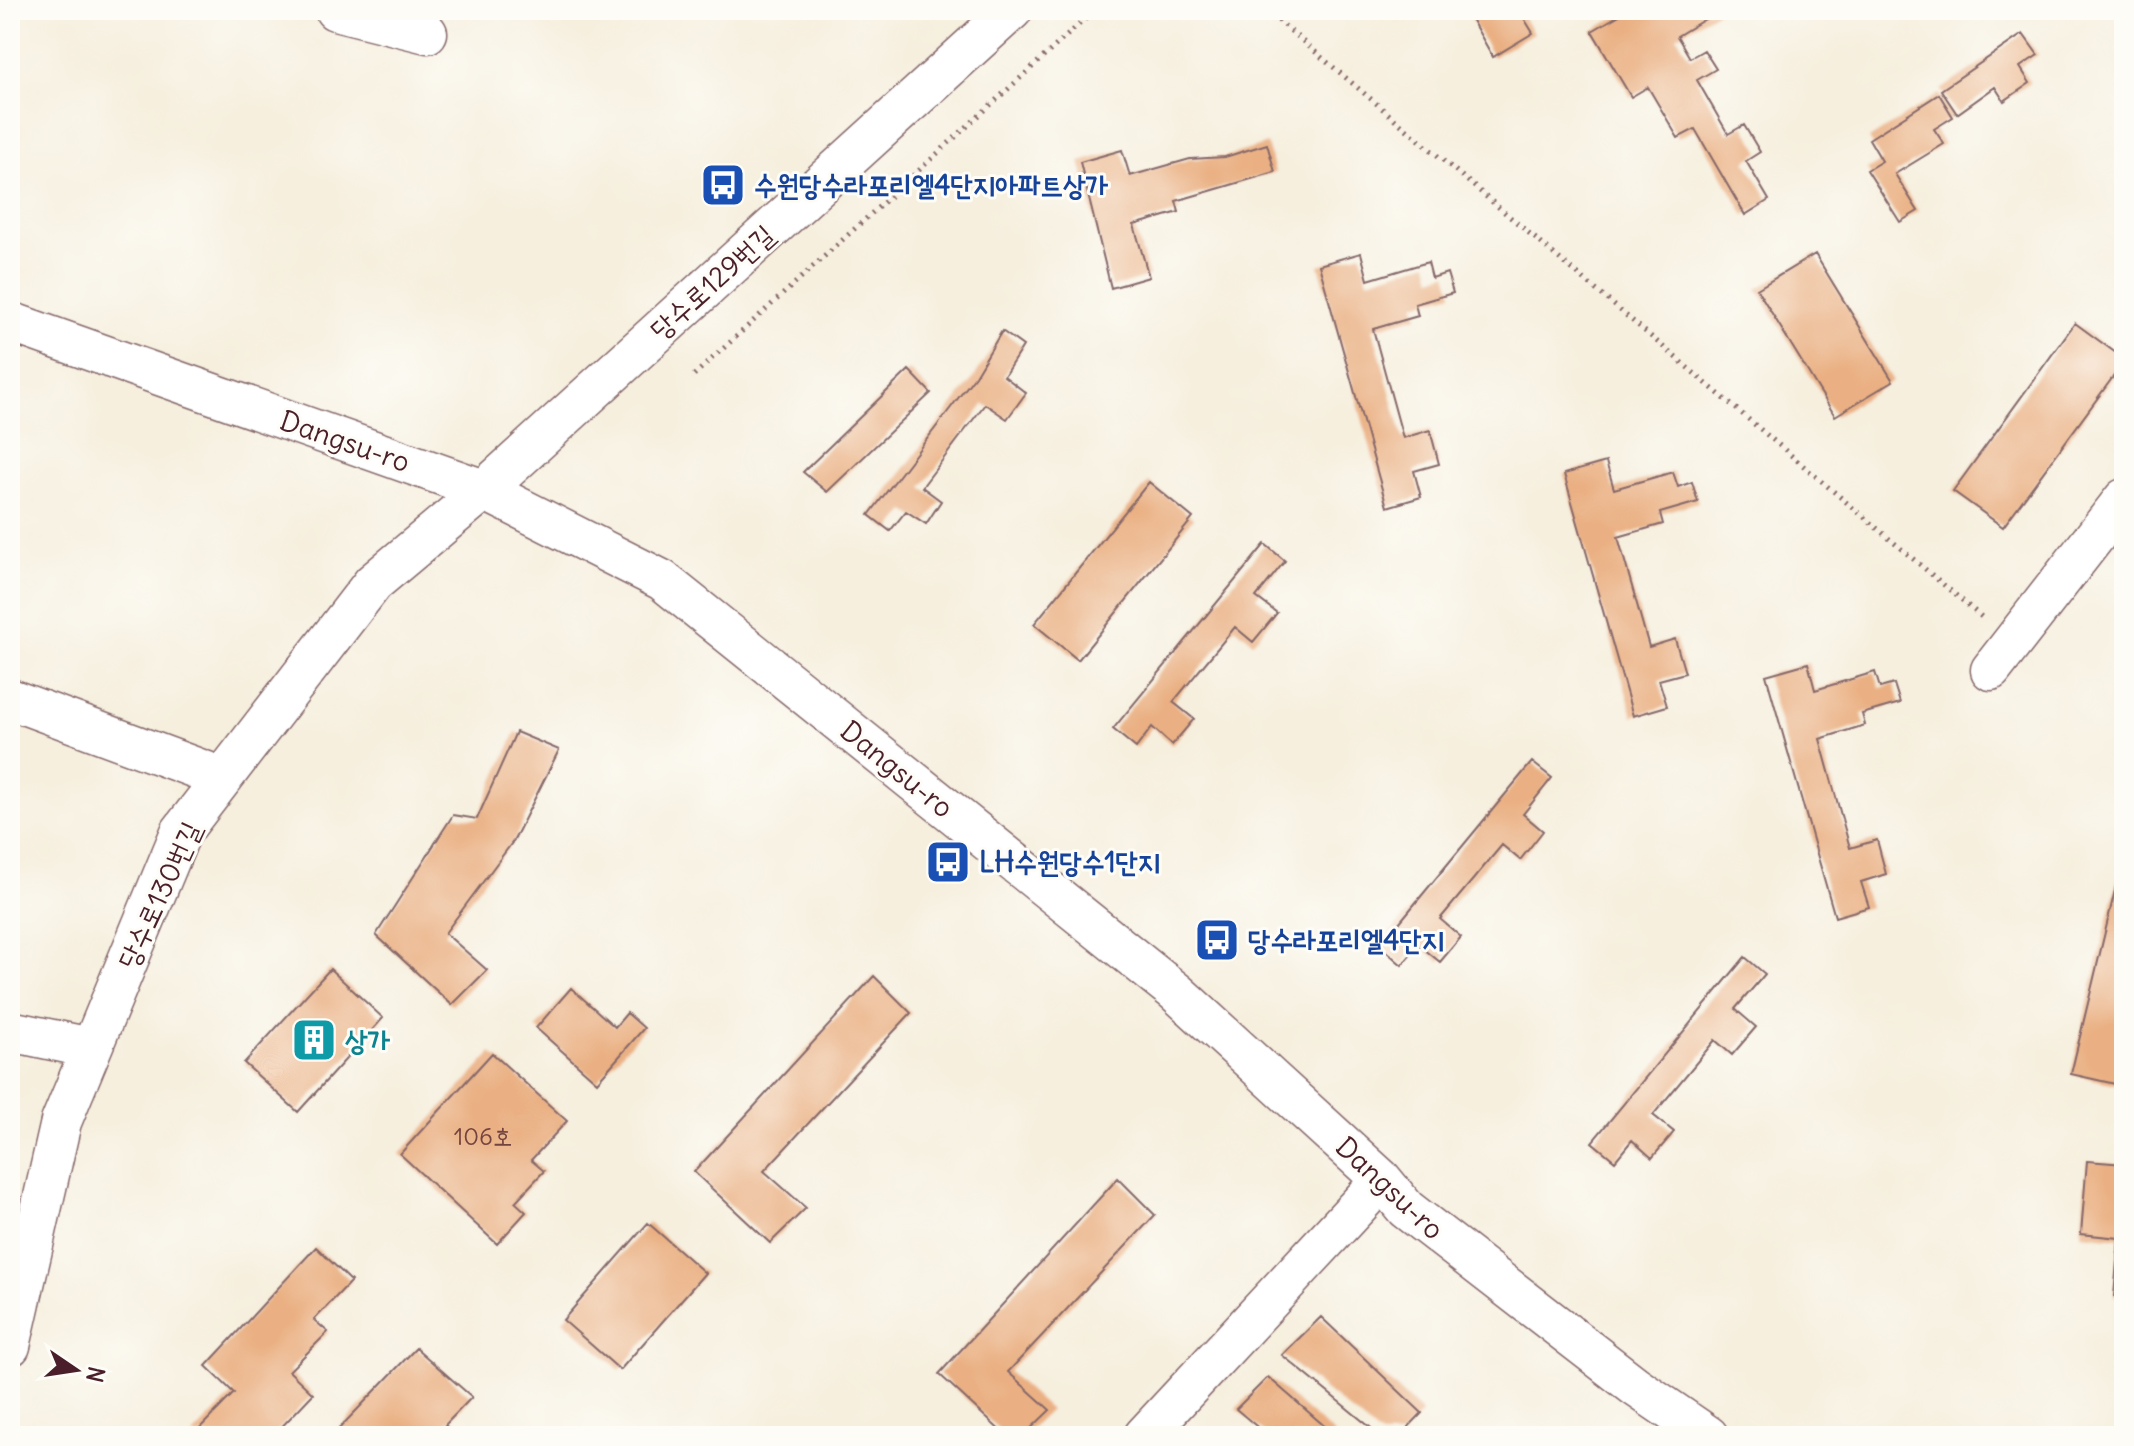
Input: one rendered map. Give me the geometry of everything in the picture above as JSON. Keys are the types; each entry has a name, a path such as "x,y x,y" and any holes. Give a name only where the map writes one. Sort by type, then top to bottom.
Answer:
{"street":[{"path":"335,10 427,33"},
{"name":"당수로129번길","path":"484,490 1012,10"},
{"name":"Dangsu-ro","path":"10,322 484,490 662,580 1176,992 1382,1180 1406,1209 1635,1386 1708,1436"},
{"name":"당수로130번길","path":"10,1346 61,1122 181,832 373,583 484,490"},
{"path":"2002,657 2124,499"},
{"path":"10,699 223,778"},
{"path":"10,1031 91,1048"},
{"path":"1144,1436 1382,1180"}],"path":[{"path":"694,375 1095,10"},
{"path":"1266,10 1859,515 2002,657"}],"building":[{"path":"1466,10 1519,10 1533,33 1493,57"},
{"path":"1628,10 1720,10 1677,36 1690,58 1704,50 1716,69 1697,80 1728,134 1744,125 1760,152 1746,161 1769,200 1745,215 1695,129 1678,138 1648,87 1631,97 1592,31"},
{"path":"2023,34 2038,55 2020,67 2030,83 2004,101 1995,87 1957,114 1941,90"},
{"path":"1939,94 1953,117 1934,129 1944,144 1895,174 1918,211 1900,222 1867,170 1882,161 1869,139"},
{"path":"1267,144 1275,172 1176,201 1179,212 1134,225 1149,277 1111,288 1080,162 1122,150 1130,176 1190,159 1225,157"},
{"path":"1361,253 1368,280 1428,262 1432,278 1447,273 1453,293 1415,304 1418,316 1373,329 1403,438 1430,430 1439,464 1414,471 1421,497 1387,507 1319,265"},
{"path":"1815,254 1893,381 1835,416 1757,289"},
{"path":"2075,323 2124,362 2003,527 1953,491"},
{"path":"1002,331 1023,346 1004,376 1026,393 1007,419 985,404 922,487 941,501 926,524 906,511 890,531 869,515 975,376"},
{"path":"909,370 931,393 827,492 803,472"},
{"path":"1606,462 1614,489 1673,472 1678,487 1692,482 1698,502 1660,513 1663,524 1618,537 1649,647 1675,639 1685,673 1659,680 1667,706 1633,716 1564,474"},
{"path":"1149,482 1193,518 1078,660 1034,624"},
{"path":"1265,544 1285,561 1256,597 1277,613 1253,642 1235,627 1173,702 1194,719 1172,745 1152,727 1136,748 1113,729"},
{"path":"1808,663 1815,690 1875,672 1880,688 1894,684 1900,703 1862,714 1865,725 1820,739 1850,848 1877,840 1886,874 1861,882 1869,907 1835,917 1766,675"},
{"path":"516,732 559,750 514,840 445,933 487,970 452,1005 376,935 453,815 477,819"},
{"path":"1532,762 1552,778 1523,814 1543,831 1520,860 1502,845 1440,919 1461,937 1440,962 1419,945 1402,965 1380,946"},
{"path":"2124,857 2124,1086 2071,1074"},
{"path":"1745,957 1765,974 1735,1009 1756,1027 1732,1055 1715,1040 1653,1115 1674,1132 1652,1158 1632,1140 1615,1161 1592,1142"},
{"name":"상가","path":"330,969 383,1018 298,1112 244,1063"},
{"path":"874,976 911,1013 764,1171 806,1208 770,1243 694,1172"},
{"path":"571,988 615,1027 627,1013 644,1028 597,1082 536,1028"},
{"path":"492,1053 567,1121 531,1160 544,1171 515,1202 526,1212 497,1244 400,1154"},
{"path":"2087,1161 2124,1164 2124,1297 2114,1296 2119,1238 2081,1234"},
{"path":"1118,1178 1155,1215 1008,1372 1050,1410 1023,1436 1006,1436 939,1374"},
{"path":"648,1223 705,1273 620,1370 563,1320"},
{"path":"316,1247 351,1281 314,1320 328,1332 289,1371 313,1394 273,1436 192,1436 234,1393 206,1366"},
{"path":"1321,1317 1422,1413 1400,1436 1381,1436 1282,1355"},
{"path":"416,1348 472,1397 445,1425 457,1436 332,1436"},
{"path":"1268,1377 1336,1436 1268,1436 1236,1409"}],"place":[{"name":"수원당수라포리엘4단지아파트상가","path":"723,185"},
{"name":"LH수원당수1단지","path":"948,862"},
{"name":"당수라포리엘4단지","path":"1217,940"},
{"name":"상가","path":"314,1040"}]}
